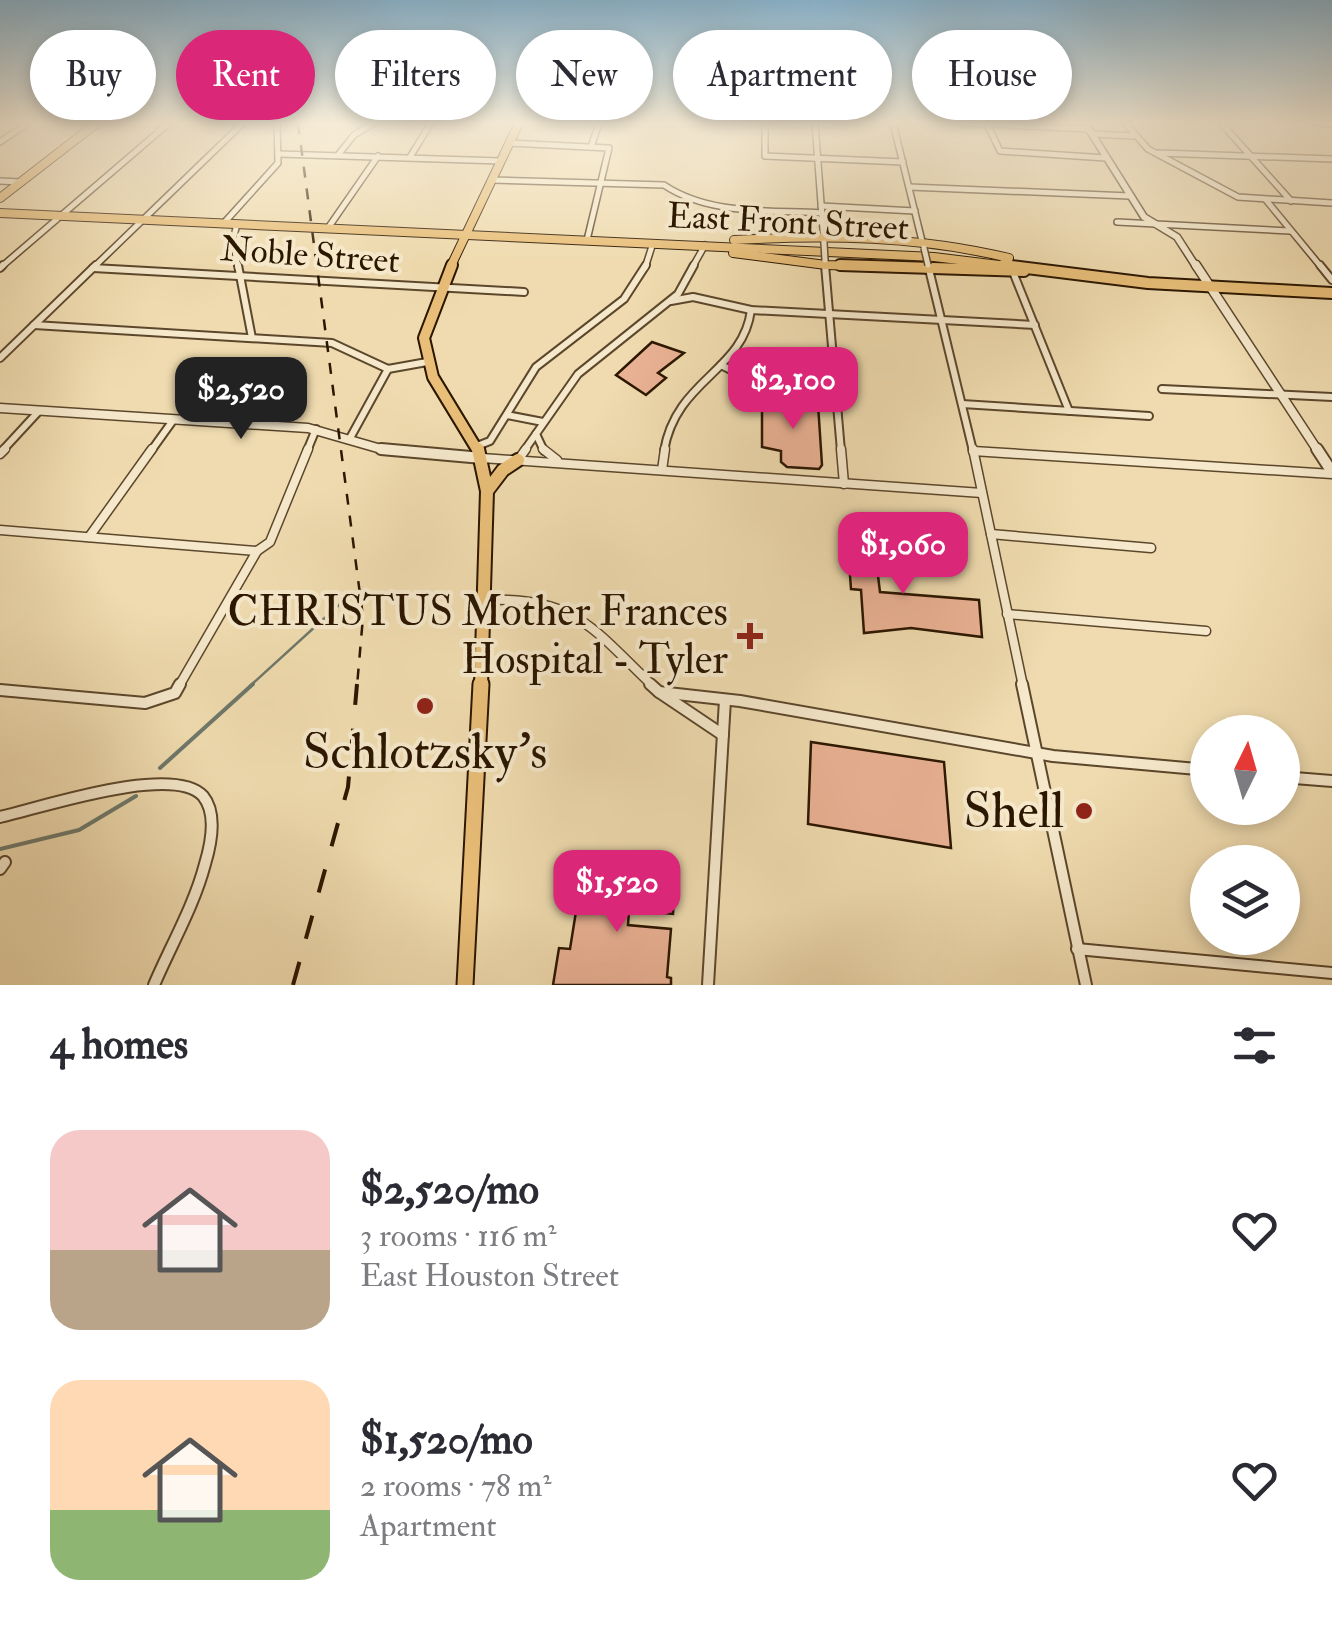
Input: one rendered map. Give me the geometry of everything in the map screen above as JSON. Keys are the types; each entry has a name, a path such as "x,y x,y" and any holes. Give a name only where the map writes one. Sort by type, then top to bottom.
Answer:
{"main road":[{"path":"0,198 37,169"},
{"path":"465,985 486,491 480,452 427,362 425,332 441,288 497,169"},
{"name":"East Front Street","path":"0,213 705,246 1034,267 1211,287 1332,292"},
{"path":"705,246 753,239 923,245 978,250 1034,267"},
{"path":"705,246 825,263 1084,274"},
{"path":"486,491 518,460"}],"street":[{"path":"0,268 116,169"},
{"path":"0,358 196,169"},
{"path":"222,224 273,169"},
{"path":"328,228 369,169"},
{"path":"586,240 604,169"},
{"path":"818,169 844,484"},
{"path":"905,169 973,451 1034,754 1086,985"},
{"path":"1113,169 1153,224 1175,235 1332,473"},
{"path":"1184,169 1238,197 1332,203"},
{"path":"1262,169 1291,201"},
{"path":"492,180 664,185 684,198 721,207 914,210"},
{"path":"0,181 20,182"},
{"path":"909,187 1130,196"},
{"path":"1266,200 1332,280"},
{"path":"1116,222 1290,232"},
{"path":"237,224 233,240 252,338"},
{"path":"480,452 507,415 519,389 545,358 639,286 653,243"},
{"path":"518,460 598,355 684,287 705,246"},
{"name":"Noble Street","path":"93,268 524,292"},
{"path":"1013,272 1068,412"},
{"path":"684,287 693,297"},
{"path":"670,301 693,297 752,310 1035,325"},
{"path":"662,470 674,415 693,389 747,337 752,310"},
{"path":"34,325 338,343 388,369 427,362"},
{"path":"721,365 753,381 836,395"},
{"path":"349,440 388,369"},
{"path":"1162,389 1332,397"},
{"path":"962,404 1149,416"},
{"path":"0,408 316,429 393,451 480,452 518,460 982,493"},
{"path":"0,454 39,410"},
{"path":"507,415 544,422"},
{"path":"89,537 174,419"},
{"path":"0,690 145,703 166,698 186,680 257,550 270,542 316,429"},
{"path":"536,434 548,456 564,463"},
{"path":"973,451 1332,473"},
{"path":"0,530 257,550"},
{"path":"990,534 1151,548"},
{"path":"484,600 519,598 563,607 578,615 659,692 723,735"},
{"path":"1006,614 1206,630"},
{"path":"659,692 1034,754 1190,768"},
{"path":"708,985 725,700"},
{"path":"1300,778 1332,781"},
{"path":"0,816 166,781 194,789 204,798 212,827 206,863 154,985"},
{"path":"1076,949 1332,973"}],"building":[{"path":"652,342 684,353 658,373 666,378 646,395 616,375"},
{"path":"768,397 818,404 822,465 819,469 787,467 781,462 781,451 762,447 762,401"},
{"path":"846,520 872,527 880,592 979,600 982,637 911,628 864,633 861,590 851,589"},
{"path":"811,742 944,762 951,848 808,824"},
{"path":"582,874 675,883 673,914 629,910 628,925 671,929 667,977 671,978 671,985 553,985 559,948 570,949"}],"waterway":[{"path":"250,686 340,604"},
{"path":"160,768 253,684"},
{"path":"0,849 79,830 136,796"}],"railway":[{"path":"304,169 363,617 357,686"},
{"path":"293,985 348,787 357,684"}],"place":[{"name":"CHRISTUS Mother Frances Hospital - Tyler","path":"750,636"},
{"name":"Schlotzsky's","path":"425,706"},
{"name":"Shell","path":"1084,811"}]}
